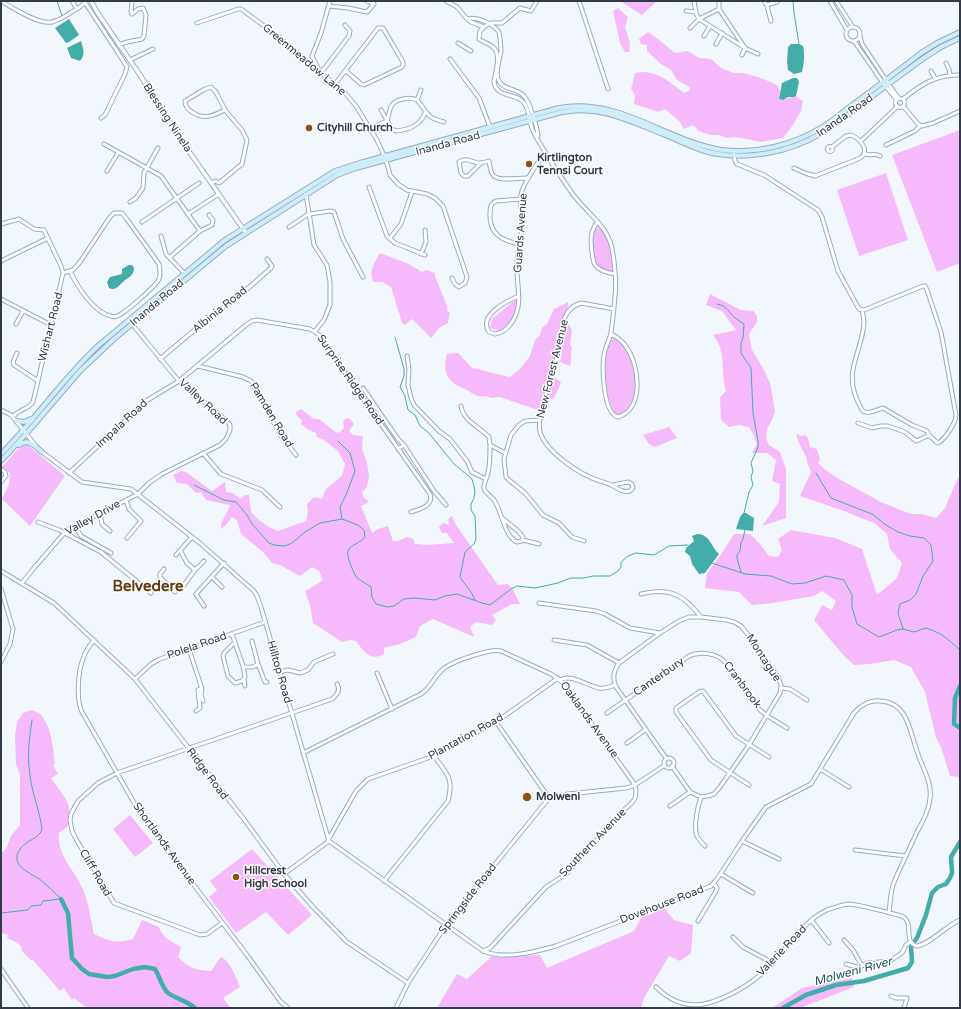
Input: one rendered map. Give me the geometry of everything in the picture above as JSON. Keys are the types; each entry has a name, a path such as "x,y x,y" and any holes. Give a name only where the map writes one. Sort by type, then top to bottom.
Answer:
{"main road":[{"name":"Inanda Road","path":"886,83 921,53 937,43 960,32"},
{"name":"Inanda Road","path":"1,461 83,368 132,324 222,249 326,181 342,173 385,158 490,127 569,111 585,110 597,110 619,116 700,149 717,154 767,149 804,137 828,123 927,55 960,38"},
{"name":"Inanda Road","path":"1,454 35,417 82,361 99,345 217,246 243,228 335,171 352,165 385,158 532,118"},
{"path":"274,209 284,205 286,208"},
{"path":"217,246 222,249"},
{"path":"16,421 27,421 35,417"},
{"path":"12,450 26,442 42,452"}],"street":[{"path":"1,1 43,22 52,22 63,17 77,9 84,2 127,67 105,115 101,118"},
{"path":"72,1 77,9"},
{"name":"Blessing Ninela","path":"91,1 179,137 246,233"},
{"path":"119,45 131,40 136,41 142,39 144,36 146,15 143,8 138,9 132,14 132,1"},
{"path":"318,70 312,56 322,33 330,1"},
{"path":"329,6 367,12 374,4 367,1"},
{"path":"446,1 457,7 471,22 484,27"},
{"path":"532,118 523,101 519,98 505,95 495,86 494,82 498,56 497,52 495,48 479,39 480,30 488,24 494,22 502,23 520,8 531,11 537,1"},
{"path":"579,1 608,88"},
{"path":"694,1 698,19 745,48 758,54"},
{"path":"719,1 719,9 745,48"},
{"path":"764,1 767,5 771,21"},
{"path":"830,1 847,30 846,34 848,39 854,41 886,83 904,102 903,106 920,126"},
{"path":"767,5 777,2"},
{"path":"833,5 836,2 853,27 859,29 862,44 886,83"},
{"name":"Greenmeadow Lane","path":"197,23 234,9 241,9 275,34 335,84 356,106 370,128 385,158 390,175 395,182 402,188 412,192 427,194 442,203 467,277 465,283 459,287 456,286 452,278"},
{"path":"690,28 698,19 719,9"},
{"path":"686,11 696,12"},
{"path":"467,19 474,18 493,26 499,32 501,50 497,74 498,79 505,87 523,95 526,99 538,138 545,152 572,193 598,222 611,241 616,291 611,334 604,356 603,378 604,390 611,410 615,416 618,417 625,413 633,403 636,394 637,382 635,367 627,347 621,340 611,334"},
{"path":"321,72 350,34 350,29 345,25"},
{"path":"704,36 710,26"},
{"path":"335,84 378,28 380,27 383,28 403,62 402,67 364,85 346,70"},
{"path":"847,30 853,27"},
{"path":"716,44 722,33"},
{"path":"854,41 860,36"},
{"path":"735,42 739,38"},
{"path":"458,43 472,51"},
{"path":"742,55 745,48"},
{"path":"130,60 153,49"},
{"path":"450,59 479,98 490,127"},
{"path":"946,63 950,75"},
{"path":"931,71 934,78"},
{"path":"898,106 896,103 900,99 934,78 960,75"},
{"path":"212,183 215,181 220,183 241,165 247,142 246,135 225,110 216,92 211,87 185,101 185,105 189,110 202,117 208,117 225,110"},
{"path":"417,100 421,90"},
{"path":"370,128 387,121 394,103 409,98 417,100 425,113 432,119 444,122"},
{"path":"861,141 898,106 903,106"},
{"path":"381,110 394,131 402,130 419,122 425,113"},
{"path":"886,145 915,131 920,126 928,125 960,110"},
{"path":"832,147 848,135 852,135 861,141 865,149 865,154"},
{"path":"104,144 162,178 200,231"},
{"path":"130,202 136,198 143,188 144,173 158,148"},
{"name":"Guards Avenue","path":"519,296 503,303 492,313 487,321 489,332 497,334 506,329 517,313 519,296 517,268 522,218 522,193 528,178 545,152"},
{"path":"107,171 118,153"},
{"path":"734,153 737,164 764,175 818,210 822,217 838,271 858,308 862,310 864,321 863,328 852,375 857,400 862,410 866,413 883,408 912,425 928,431 930,437 936,442 940,443 956,418 940,332 926,288 924,286 920,286 862,310"},
{"path":"865,154 870,156 877,154 880,156"},
{"path":"794,168 815,176 858,159 865,154"},
{"path":"481,163 468,176 461,174 459,163 461,160 465,159 481,163 489,161 492,174 495,177 504,179 528,178"},
{"path":"142,222 199,183"},
{"path":"369,187 386,235 395,244 423,255 426,242 425,230"},
{"path":"390,238 401,224 412,192"},
{"path":"188,214 219,194"},
{"path":"306,194 314,245 327,265 330,282 330,305 324,320 315,330"},
{"path":"520,244 504,240 499,236 491,226 490,215 491,206 496,201 521,199"},
{"path":"289,227 310,213 334,212 343,239 364,277"},
{"path":"1,224 19,219 34,229 44,230 63,273 70,271 80,262 110,217 114,213 122,213 159,264 160,271 159,278 153,286 117,316 110,316 98,310 79,287 70,271"},
{"path":"170,257 200,231 213,224 213,220 209,215"},
{"path":"598,222 593,228 591,236 595,265 602,270 615,274"},
{"path":"161,236 166,254 184,274"},
{"path":"1,261 48,238"},
{"name":"Albinia Road","path":"160,358 246,290 271,268 272,266 267,259"},
{"name":"Wishart Road","path":"13,417 17,412 32,404 63,273"},
{"path":"1,299 51,326"},
{"name":"New Forest Avenue","path":"612,485 628,482 632,484 633,488 630,491 624,492 612,485 582,474 566,463 543,438 540,432 540,420 548,385 556,362 564,318 568,312 576,305 581,303 614,309"},
{"path":"16,324 23,311"},
{"name":"Surprise Ridge Road","path":"179,381 252,321 264,321 315,330 431,497 429,504 411,512"},
{"name":"Valley Road","path":"132,324 179,381 230,425 229,432 222,443 155,478 138,494"},
{"path":"17,353 13,362 14,365 38,381"},
{"path":"408,356 408,385 414,405 439,431 450,439 467,461 472,472 486,479"},
{"name":"Pamden Road","path":"198,366 243,377 251,381 286,444 296,455"},
{"name":"Impala Road","path":"70,473 146,401 179,381"},
{"path":"363,388 398,439 404,445 434,491 446,505"},
{"path":"461,406 462,412 467,419 488,436 490,445 489,467 484,489 494,500 512,539 519,543 523,540 539,544"},
{"path":"1,410 7,412 13,417"},
{"name":"Hilltop Road","path":"13,417 42,452 70,473 85,483 128,488 138,494 224,563 255,593 259,600 328,840"},
{"path":"540,420 529,420 520,425 511,436 505,453 504,465 508,479 523,492 543,514 559,523 572,536 584,541"},
{"path":"858,424 872,428 884,426 890,427 905,432 916,441 925,436 930,437"},
{"path":"398,449 404,445"},
{"path":"490,445 505,453"},
{"path":"203,453 220,474 262,490 280,507"},
{"path":"1,469 5,472 6,476 1,482"},
{"name":"Valley Drive","path":"22,583 64,533 138,494"},
{"path":"126,500 129,509 141,521 127,538"},
{"path":"100,513 102,524 110,530"},
{"path":"502,518 523,536 523,540"},
{"path":"38,522 59,530 101,552 151,593"},
{"path":"75,526 80,536 111,553"},
{"path":"176,555 192,537"},
{"path":"180,550 187,563 196,570"},
{"path":"164,569 160,574 160,577 175,592 184,585 204,561"},
{"path":"204,606 196,594 224,563"},
{"name":"Ridge Road","path":"1,571 54,603 135,680 284,874 347,942 408,983"},
{"path":"212,577 222,587"},
{"path":"1,589 13,629 10,644 1,662"},
{"path":"641,594 658,591 671,592 684,600 701,616"},
{"path":"539,603 596,610 630,628 660,633"},
{"name":"Montague","path":"619,663 660,633 686,618 701,616 731,621 743,628 778,677 781,688 778,698 749,745 716,792 709,796 701,797"},
{"name":"Polela Road","path":"135,680 154,662 265,622"},
{"path":"232,634 243,666 245,686"},
{"name":"Shortlands Avenue","path":"94,640 86,652 81,664 78,703 82,712 118,773 136,808 280,1001 288,1008"},
{"path":"554,640 587,645 619,663 614,672 613,678 615,685 666,758 672,759 674,762 672,766 690,792 701,797 697,812 696,832 705,846"},
{"path":"252,641 258,664 267,682"},
{"path":"235,642 224,653 224,666 229,678 235,683 244,679"},
{"path":"189,649 201,688 203,701"},
{"name":"Oaklands Avenue","path":"303,753 424,692 440,672 447,666 494,650 501,651 559,679 578,703 636,785"},
{"name":"Canterbury","path":"607,713 691,655 701,653 716,656"},
{"path":"279,672 288,670 300,673 308,670 314,662 333,654"},
{"name":"Cranbrook","path":"716,656 725,662 755,705 766,716 787,728"},
{"path":"243,666 251,668 258,664"},
{"path":"377,673 392,709"},
{"path":"559,679 569,678 602,688 615,685"},
{"name":"Plantation Road","path":"284,874 328,840 356,791 368,779 434,756 496,722 559,679"},
{"path":"118,773 332,699 338,692 339,686 337,684"},
{"path":"196,711 200,708 198,690 201,688"},
{"path":"781,688 790,690 807,700"},
{"path":"749,785 714,763 706,755 676,711 676,708 702,691 736,736 769,757"},
{"name":"Dovehouse Road","path":"490,953 524,954 545,949 708,888 714,884 766,807 810,784 854,713 867,703 877,700 890,702 903,713 908,723 931,790 925,815 892,889 889,913"},
{"path":"496,722 549,798 568,794 626,788 636,785 665,765 668,767 672,766"},
{"path":"627,743 646,730"},
{"path":"384,881 448,801 450,779 434,756"},
{"path":"665,765 664,761 666,758"},
{"path":"820,769 850,787"},
{"name":"Cliff Road","path":"118,773 98,783 82,796 71,814 70,823 72,831 80,847 112,901 117,905 200,935 208,933 222,923"},
{"name":"Southern Avenue","path":"490,948 546,886 566,874 620,814 633,802 636,796 636,785"},
{"path":"670,806 690,792"},
{"name":"Springside Road","path":"396,1008 408,983 447,925 549,798"},
{"path":"328,840 447,925 483,950 490,953 490,948 483,950"},
{"path":"742,841 779,859"},
{"path":"855,850 906,856"},
{"path":"721,874 753,893"},
{"path":"698,921 716,891 717,888 714,884"},
{"name":"Valerie Road","path":"656,987 669,998 688,1005 700,1005 722,998 741,989 757,978 773,963 799,932 812,921 828,910 847,904 902,916 909,924 908,937 910,942"},
{"path":"846,964 857,967 868,963 890,961 902,953 906,945 910,942 916,946 923,944 952,923 960,920"},
{"path":"812,921 828,943"},
{"path":"733,937 743,948 773,963"},
{"path":"844,940 855,953 862,966"},
{"path":"1,969 28,1008"},
{"path":"891,996 896,998 906,998 904,1008"}],"shaded area":[{"path":"620,1 655,1 656,2 642,15"},
{"path":"618,8 628,17 625,27 630,43 629,52 625,52 620,43 613,11"},
{"path":"648,32 675,53 688,51 699,58 711,59 721,68 734,73 743,73 773,83 778,86 780,91 779,99 783,100 796,96 803,101 801,111 793,125 783,138 761,142 736,137 727,138 718,135 710,135 699,131 693,125 684,129 680,122 665,109 658,112 634,104 635,95 631,89 635,73 649,72 661,77 684,93 690,90 690,87 677,80 671,70 661,64 647,51 647,45 641,44 639,39"},
{"path":"960,130 960,263 937,272 892,155"},
{"path":"886,173 908,240 859,256 837,190"},
{"path":"598,227 608,234 614,256 612,273 595,265 591,235"},
{"path":"380,253 409,264 422,272 426,270 435,273 447,306 447,311 450,312 448,323 440,327 431,338 412,319 405,325 402,323 391,287 382,282 373,282 372,270"},
{"path":"710,294 741,310 753,311 757,316 757,322 749,334 752,350 770,383 775,411 767,429 766,438 769,445 780,452 786,469 786,518 762,526 779,502 780,484 772,481 776,460 767,453 752,453 757,444 749,427 739,425 729,427 721,420 720,397 726,391 724,384 722,355 713,335 736,330 722,311 706,305"},
{"path":"515,300 518,310 502,332 490,328 492,319"},
{"path":"568,302 568,308 563,320 557,354 551,375 561,382 553,399 544,398 541,411 500,397 491,398 476,395 456,385 447,375 445,363 447,354 458,353 472,368 510,377 521,368 530,356 535,340 540,335 542,328 547,324 554,309"},
{"path":"568,323 572,330 570,344 572,348 570,366 560,362 561,336 565,328 565,324"},
{"path":"612,336 629,350 636,371 636,386 633,400 623,413 614,415 607,394 604,372 605,358"},
{"path":"301,409 314,419 319,419 334,431 339,433 344,428 343,422 346,418 350,419 354,424 349,431 353,435 363,436 362,449 367,462 369,477 367,487 362,492 364,498 369,502 361,506 372,533 378,529 388,526 393,541 398,541 408,537 413,539 415,544 428,545 454,543 447,533 442,533 439,527 443,523 449,525 448,519 452,516 456,525 498,585 508,584 512,588 520,604 512,604 492,615 496,620 492,625 476,622 470,627 474,637 433,619 420,626 416,637 400,644 384,648 384,654 375,657 365,652 356,641 350,640 342,642 313,623 310,605 305,591 323,580 319,571 312,567 300,576 280,565 272,563 263,552 241,534 237,520 232,517 221,529 223,519 230,505 206,500 201,492 196,493 187,484 177,483 173,475 180,471 186,472 212,491 225,482 226,492 233,493 240,499 245,495 249,495 251,512 259,520 278,531 306,521 308,512 307,504 314,497 322,499 326,489 342,476 345,464 338,451 324,440 317,437 316,433 307,429 301,424 302,420 297,416 296,412"},
{"path":"669,427 677,438 655,447 649,444 643,435"},
{"path":"796,434 801,436 805,435 808,438 810,447 817,449 820,459 818,463 827,471 881,502 910,514 921,514 936,518 945,508 958,478 960,477 960,783 958,777 950,776 941,747 936,738 925,692 911,667 894,660 854,665 844,656 814,620 822,605 832,610 836,601 822,591 814,596 752,605 739,592 705,588 707,573 734,534 750,534 769,556 778,557 782,550 778,539 791,530 835,538 862,549 877,595 897,578 902,563 890,549 887,534 874,523 800,496 811,472"},
{"path":"26,444 65,476 30,526 2,499 9,484 10,473 2,467 17,450"},
{"path":"31,710 40,714 44,719 53,745 55,764 53,765 58,774 51,778 66,800 70,811 68,826 59,833 59,841 64,857 84,892 89,907 94,934 113,941 133,939 142,920 159,927 160,931 165,936 181,947 178,957 193,968 211,971 218,960 222,957 231,967 240,987 223,998 231,1008 87,1008 74,998 72,1000 64,988 60,991 33,960 31,960 21,950 22,948 18,943 7,938 8,935 1,933 1,853 6,849 11,836 20,825 20,775 16,764 15,736 17,722 23,713"},
{"path":"130,815 153,843 135,857 113,829"},
{"path":"252,849 312,915 288,935 266,912 236,933 209,897 217,890 210,881"},
{"path":"664,908 674,920 693,925 691,953 680,961 669,956 644,998 641,1008 437,1008 457,974 467,979 491,957 540,955 547,968 634,931 641,918"},
{"path":"852,978 854,987 800,1008 770,1008 802,988"}],"water":[{"path":"69,19 79,35 66,43 55,28"},
{"path":"81,41 83,54 80,61 71,58 67,48"},
{"path":"791,44 799,44 803,46 804,52 802,72 794,74 788,70 787,62 788,47"},
{"path":"793,78 797,78 799,82 796,96 788,97 783,100 779,99 782,83"},
{"path":"132,265 134,268 132,275 117,288 109,288 107,282 110,277 122,274 122,269"},
{"path":"743,513 746,513 754,518 753,531 736,529"},
{"path":"697,534 708,538 719,554 705,573 699,574 692,564 690,556 685,552 686,548 694,541 692,536"}],"waterway":[{"path":"57,1 62,16"},
{"path":"793,1 799,44"},
{"path":"717,304 726,308 735,318 744,324 741,353 751,368 753,413 758,447 751,463 753,471 751,477 753,485 749,492 744,513"},
{"path":"395,337 404,369 404,376 400,387 405,396 408,410 415,415 420,426 428,432 454,464 472,479 475,491 471,504 471,510 475,516 476,539 474,544 465,552 460,577 475,600"},
{"path":"338,441 350,453 355,471 340,507 342,519"},
{"path":"816,473 831,498 872,514 898,532 924,538 931,545 933,561 923,576 916,594 910,600 900,604 898,613 903,629"},
{"path":"194,485 224,500 236,502 247,515 252,524 269,543 274,545 285,546 292,543 305,532 320,523 342,519 358,525 364,530 365,537 349,549 348,557 357,578 371,587 372,597 376,604 387,607 394,606 404,599 414,598 435,600 445,596 457,594 490,605 517,586 535,588 558,583 571,578 610,576 618,571 621,567 621,562 628,556 636,553 654,555 669,546 688,545"},
{"path":"741,572 737,555 740,551 745,530"},
{"path":"712,563 745,574 771,576 792,584 805,583 826,576 844,580 852,595 852,607 857,624 879,637 897,630 903,629 914,632 926,628 941,634 960,650"},
{"name":"Molweni River","path":"960,686 955,698 954,724 960,728"},
{"path":"32,720 29,748 29,768 42,830 21,848 17,854 17,860 22,868 42,881 61,899"},
{"name":"Molweni River","path":"914,942 926,915 932,893 938,887 946,884 950,878 952,873 951,857 960,842"},
{"path":"1,913 28,910 31,906 41,905 43,901 60,899"},
{"name":"Molweni River","path":"61,899 68,913 72,958 82,969 89,974 107,977 115,976 133,969 145,967 155,969 163,987 167,992 189,1003 195,1008"},
{"name":"Molweni River","path":"783,1008 806,995 836,985 864,981 908,968 912,962 911,947"}],"place":[{"name":"Cityhill Church","path":"309,128"},
{"name":"Kirtlington Tennsi Court","path":"529,164"},
{"name":"Molweni","path":"527,797"},
{"name":"Hillcrest High School","path":"236,877"}],"district":[{"name":"Belvedere","path":"148,587"}]}
